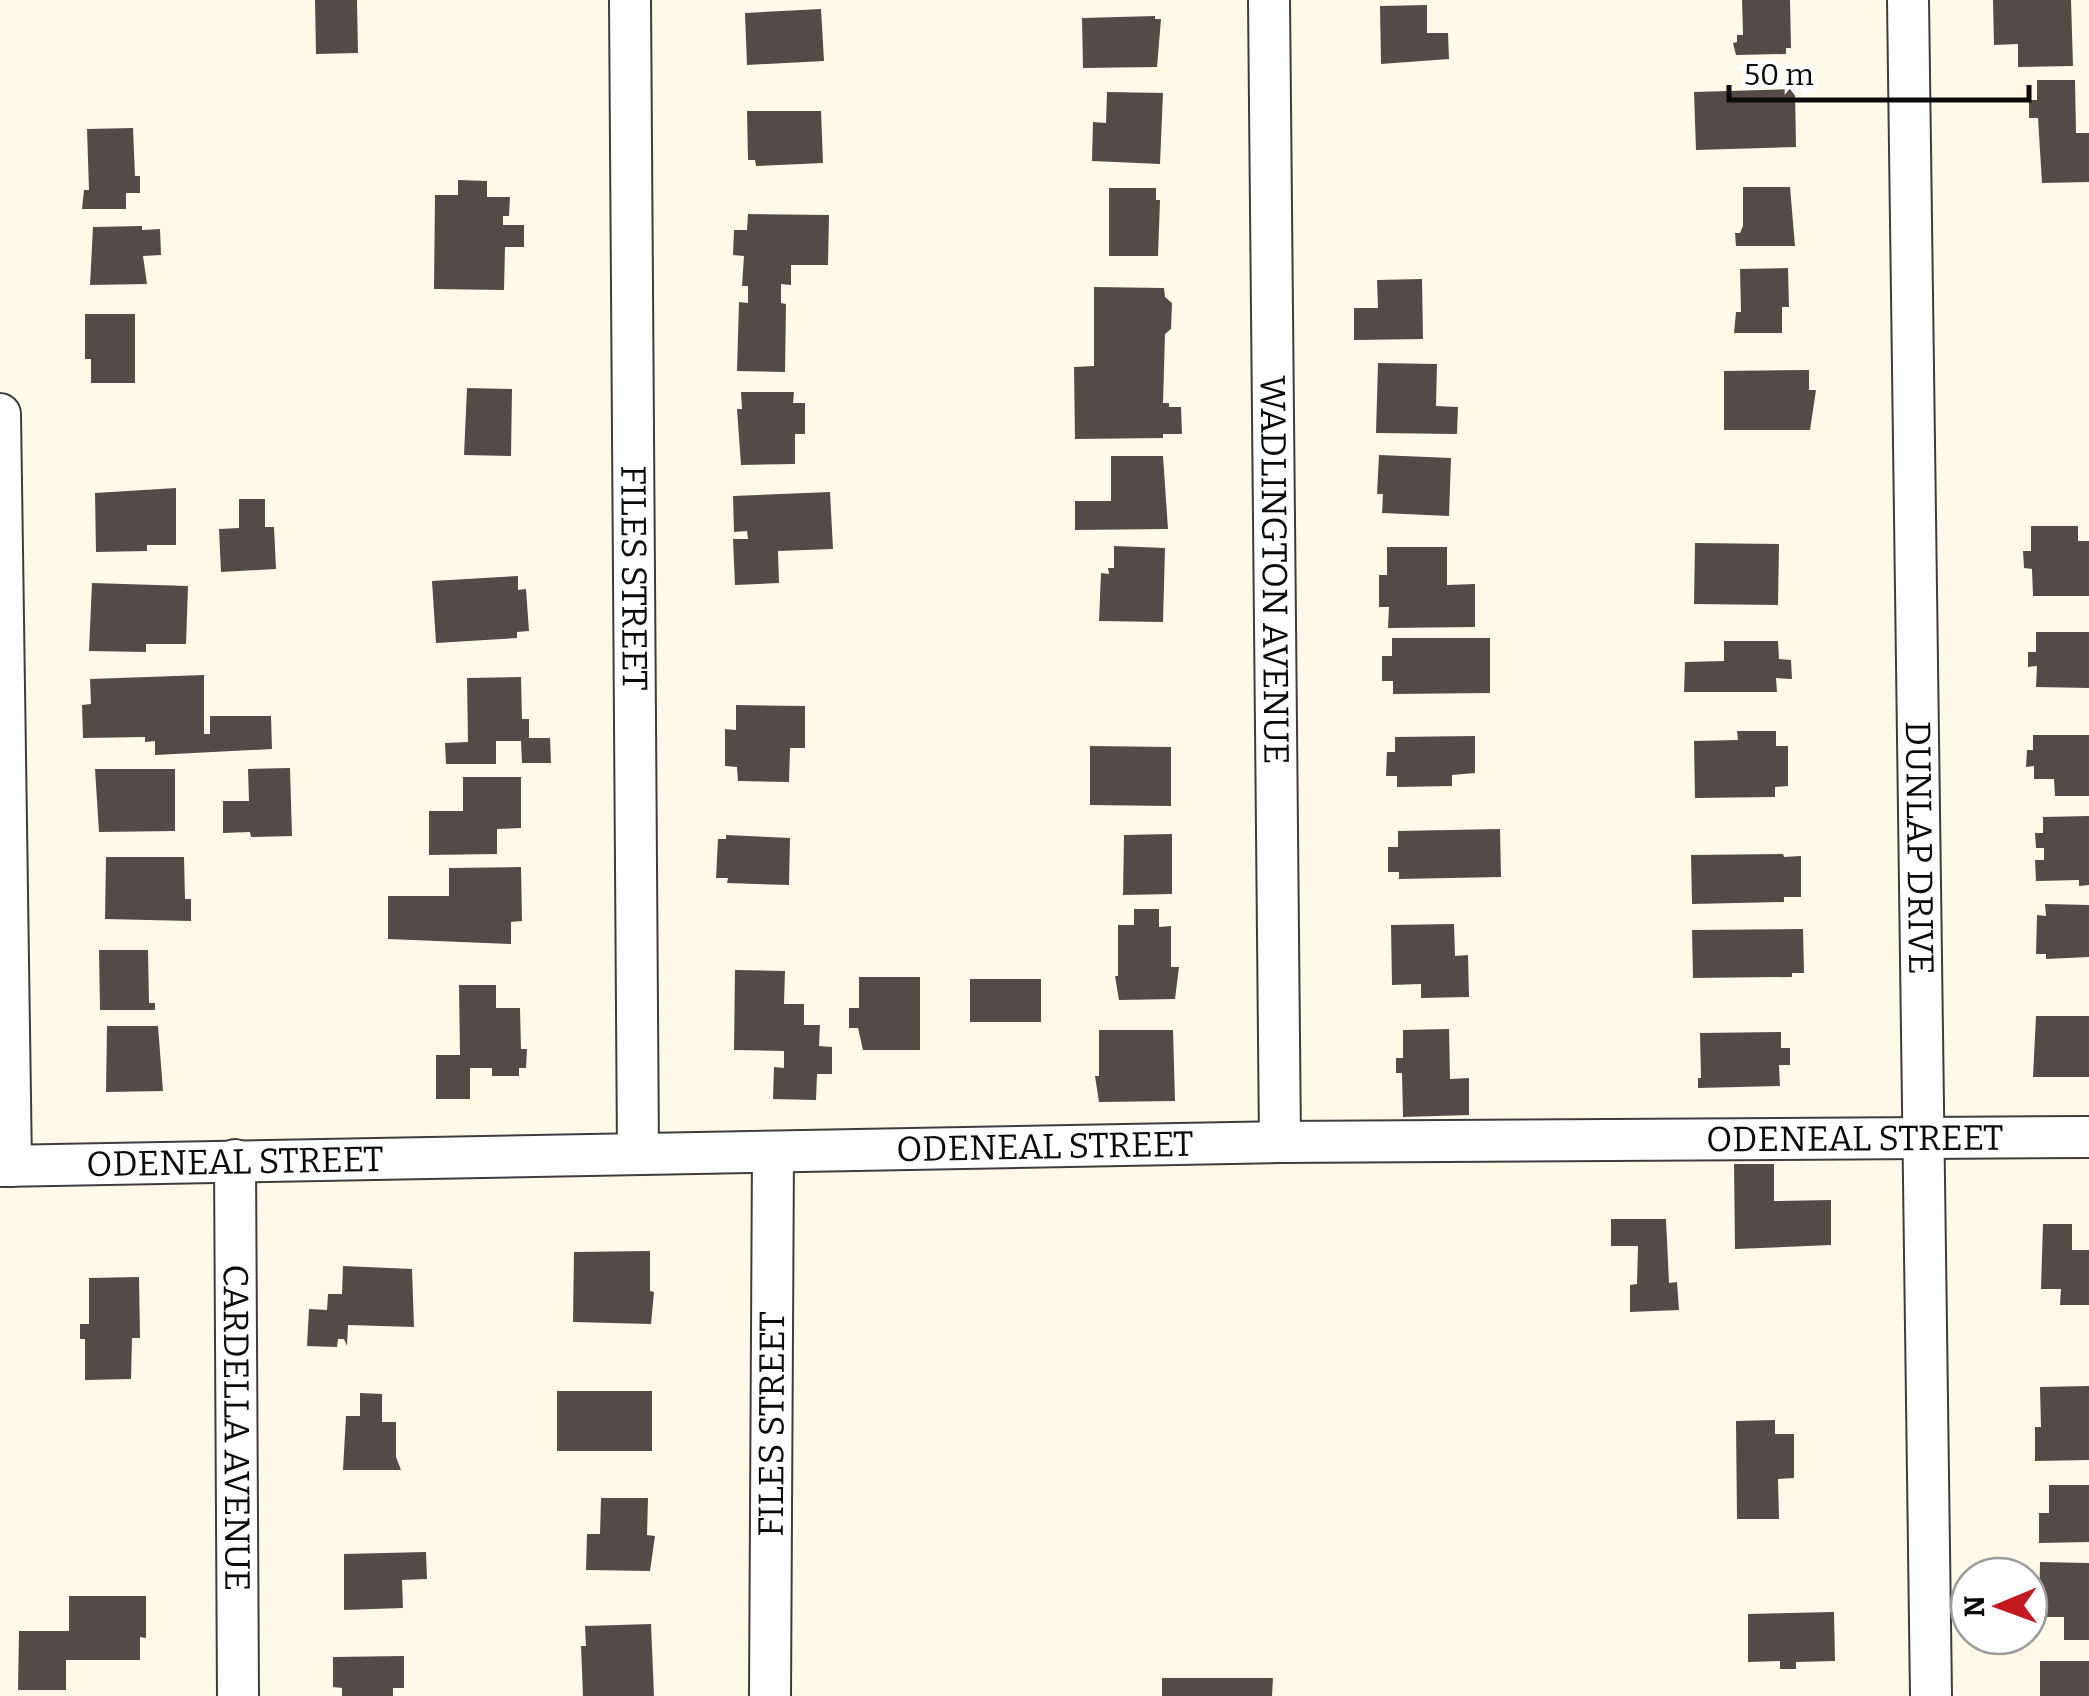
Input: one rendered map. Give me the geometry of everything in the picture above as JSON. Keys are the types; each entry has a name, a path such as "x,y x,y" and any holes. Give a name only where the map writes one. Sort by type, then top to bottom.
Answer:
{"street":[{"name":"FILES STREET","path":"630,0 638,1153"},
{"name":"WADLINGTON AVENUE","path":"1269,0 1280,1142"},
{"name":"DUNLAP DRIVE","path":"1908,0 1930,1696"},
{"path":"0,414 5,1166"},
{"name":"ODENEAL STREET","path":"5,1166 1280,1142 2089,1137"},
{"name":"FILES STREET","path":"770,1696 773,1152"},
{"name":"CARDELLA AVENUE","path":"235,1160 238,1696"}],"building":[{"path":"315,0 357,0 358,53 316,54"},
{"path":"1742,0 1790,0 1791,48 1786,48 1786,54 1736,55 1733,43 1737,42 1737,35 1743,35"},
{"path":"1993,0 2071,0 2073,66 2018,67 2018,44 1994,45"},
{"path":"1427,5 1427,33 1448,33 1449,59 1381,64 1380,6"},
{"path":"821,9 824,61 747,65 745,13"},
{"path":"1082,18 1161,19 1157,67 1083,68"},
{"path":"2037,80 2075,80 2076,133 2089,133 2089,182 2042,183 2038,118 2029,118 2029,100 2037,100"},
{"path":"1795,89 1796,147 1696,150 1694,92"},
{"path":"1107,92 1163,93 1160,164 1092,161 1093,122 1106,123"},
{"path":"747,111 821,111 823,163 756,166 755,160 748,160"},
{"path":"133,128 135,176 140,176 140,193 126,193 126,209 82,209 84,190 89,190 87,129"},
{"path":"458,180 487,181 487,197 510,197 509,216 503,216 503,225 524,225 524,247 505,247 504,290 434,289 435,195 458,195"},
{"path":"1743,187 1790,187 1795,246 1736,246 1735,233 1740,233 1743,226"},
{"path":"1109,188 1156,188 1156,200 1160,200 1158,256 1109,256"},
{"path":"748,214 829,215 828,265 791,265 791,285 781,284 781,303 786,304 785,372 737,371 739,302 748,303 748,286 742,286 744,256 733,255 734,230 747,230"},
{"path":"142,226 142,230 160,229 161,255 143,256 147,284 90,285 93,227"},
{"path":"1788,268 1789,307 1782,307 1782,333 1734,333 1736,312 1741,312 1740,269"},
{"path":"1422,279 1423,339 1354,340 1354,308 1378,308 1377,280"},
{"path":"1094,287 1164,288 1165,297 1172,303 1171,329 1165,334 1163,403 1181,407 1182,434 1163,434 1163,438 1075,439 1074,367 1094,366"},
{"path":"85,314 135,314 135,383 91,383 91,359 85,359"},
{"path":"1378,363 1437,364 1436,406 1458,407 1457,434 1376,433"},
{"path":"1809,370 1809,390 1816,390 1810,430 1724,430 1724,371"},
{"path":"467,388 512,389 511,456 464,455"},
{"path":"741,392 794,392 793,403 805,403 805,434 795,434 795,464 741,465 737,409 742,409"},
{"path":"1379,455 1451,458 1449,516 1382,513 1383,494 1377,494"},
{"path":"1111,456 1163,456 1168,529 1075,530 1075,501 1111,501"},
{"path":"176,488 176,545 147,545 147,551 96,552 95,493"},
{"path":"830,492 833,549 778,551 779,583 735,585 733,539 748,539 747,531 734,532 733,496"},
{"path":"239,499 265,499 265,527 274,527 276,569 221,572 219,529 239,528"},
{"path":"2031,526 2078,526 2078,541 2089,541 2089,596 2033,596 2032,569 2024,568 2023,551 2031,551"},
{"path":"1695,543 1779,544 1778,605 1694,604"},
{"path":"1114,546 1165,548 1163,622 1099,621 1101,573 1109,574 1108,568 1114,568"},
{"path":"1387,547 1447,547 1447,585 1475,584 1475,627 1388,628 1389,607 1379,607 1379,575 1387,575"},
{"path":"518,576 518,590 526,589 529,631 517,632 517,638 436,643 432,581"},
{"path":"92,583 188,586 186,644 146,644 146,652 89,651"},
{"path":"2036,632 2089,632 2089,688 2036,687 2037,666 2028,667 2028,652 2036,652"},
{"path":"1392,638 1490,638 1490,693 1393,694 1393,681 1382,681 1382,656 1392,656"},
{"path":"1724,641 1778,641 1779,659 1791,660 1792,679 1776,678 1777,692 1684,692 1685,662 1724,661"},
{"path":"204,675 204,734 210,734 210,716 271,716 272,749 155,755 155,741 145,742 145,737 83,738 82,705 91,704 90,679"},
{"path":"521,677 522,719 529,719 529,738 550,738 551,763 522,763 521,741 496,741 496,764 446,764 445,743 468,742 467,678"},
{"path":"736,705 805,706 805,748 790,748 789,782 738,781 737,767 725,766 725,729 736,730"},
{"path":"1737,731 1776,731 1776,746 1788,746 1788,786 1775,787 1775,797 1695,798 1694,741 1738,740"},
{"path":"2033,735 2089,735 2089,796 2055,796 2054,779 2034,779 2034,766 2026,767 2027,750 2033,750"},
{"path":"1475,736 1475,773 1452,775 1452,786 1397,787 1397,776 1386,776 1387,752 1395,752 1395,737"},
{"path":"1090,746 1171,747 1171,806 1090,805"},
{"path":"290,768 292,836 223,833 223,801 249,801 248,769"},
{"path":"95,769 175,769 175,831 99,832"},
{"path":"463,777 521,777 521,828 497,829 497,854 429,855 429,811 463,811"},
{"path":"2089,816 2089,885 2079,886 2079,880 2036,881 2035,860 2044,860 2044,848 2036,848 2035,833 2043,833 2043,817"},
{"path":"1500,829 1501,877 1399,879 1399,872 1388,872 1388,847 1398,847 1398,831"},
{"path":"1172,834 1172,894 1123,895 1124,835"},
{"path":"726,835 790,838 789,885 727,883 728,878 716,878 718,839 726,839"},
{"path":"1691,855 1801,856 1801,897 1784,897 1784,902 1692,904"},
{"path":"106,857 184,857 185,899 191,899 191,921 105,919"},
{"path":"521,867 522,921 511,922 511,944 388,939 388,896 449,896 449,868"},
{"path":"2045,904 2089,905 2089,957 2046,959 2046,954 2036,954 2037,915 2046,916"},
{"path":"1134,909 1159,909 1159,927 1171,926 1171,967 1179,967 1175,999 1119,1000 1115,976 1118,925 1134,925"},
{"path":"1454,924 1455,956 1468,955 1469,997 1421,998 1421,984 1392,985 1391,925"},
{"path":"1803,929 1804,973 1792,973 1792,977 1693,978 1692,930"},
{"path":"99,950 148,950 149,1003 155,1003 155,1010 100,1010"},
{"path":"735,970 785,971 784,1004 804,1004 804,1025 820,1025 819,1046 832,1047 832,1074 817,1074 816,1100 773,1099 774,1067 784,1068 784,1051 734,1050"},
{"path":"859,977 920,977 920,1050 863,1050 858,1028 849,1028 849,1008 859,1008"},
{"path":"970,979 1041,979 1041,1022 970,1022"},
{"path":"459,985 496,985 496,1008 520,1008 521,1049 527,1049 526,1068 519,1068 519,1076 492,1076 492,1068 470,1068 470,1099 436,1099 436,1055 460,1055"},
{"path":"2036,1016 2089,1016 2089,1077 2033,1077"},
{"path":"107,1026 158,1026 163,1091 106,1092"},
{"path":"1449,1029 1450,1079 1469,1078 1469,1115 1403,1117 1402,1073 1396,1073 1396,1058 1403,1058 1403,1030"},
{"path":"1099,1030 1173,1030 1175,1101 1099,1102 1095,1076 1099,1076"},
{"path":"1781,1032 1781,1048 1790,1048 1790,1065 1779,1065 1780,1086 1698,1088 1700,1033"},
{"path":"1734,1164 1774,1164 1774,1201 1831,1200 1831,1245 1735,1249"},
{"path":"1611,1219 1666,1219 1669,1283 1677,1282 1679,1310 1630,1312 1630,1285 1637,1284 1638,1246 1611,1246"},
{"path":"2043,1224 2072,1224 2072,1250 2089,1250 2089,1305 2060,1305 2061,1289 2041,1289"},
{"path":"650,1251 650,1291 654,1292 651,1324 573,1322 574,1252"},
{"path":"343,1266 412,1269 414,1327 348,1325 347,1346 344,1339 338,1339 337,1347 307,1346 309,1309 327,1310 328,1294 342,1294"},
{"path":"139,1277 140,1338 132,1338 131,1379 85,1380 85,1339 80,1339 80,1324 89,1324 89,1278"},
{"path":"2089,1386 2089,1460 2035,1461 2035,1427 2041,1427 2040,1387"},
{"path":"557,1391 652,1391 652,1451 557,1451"},
{"path":"360,1393 382,1394 382,1422 396,1422 396,1457 401,1470 343,1470 346,1416 360,1416"},
{"path":"1775,1420 1775,1434 1794,1434 1794,1478 1778,1479 1779,1519 1737,1519 1736,1421"},
{"path":"2049,1485 2089,1485 2089,1542 2039,1543 2039,1513 2049,1513"},
{"path":"601,1498 648,1498 647,1535 655,1536 650,1571 586,1570 587,1534 600,1534"},
{"path":"426,1552 427,1579 402,1580 403,1608 344,1610 344,1554"},
{"path":"2049,1562 2089,1563 2089,1640 2064,1640 2064,1617 2049,1617"},
{"path":"69,1596 146,1596 146,1638 140,1637 140,1660 66,1660 66,1690 18,1690 19,1631 69,1631"},
{"path":"1834,1612 1835,1661 1796,1662 1796,1669 1780,1669 1780,1661 1748,1662 1748,1614"},
{"path":"651,1624 654,1696 583,1696 581,1646 586,1646 585,1626"},
{"path":"404,1656 404,1688 393,1688 393,1696 342,1696 342,1688 333,1687 333,1657"},
{"path":"2040,1661 2089,1661 2089,1696 2040,1696"},
{"path":"1162,1678 1273,1678 1272,1696 1162,1696"}]}
